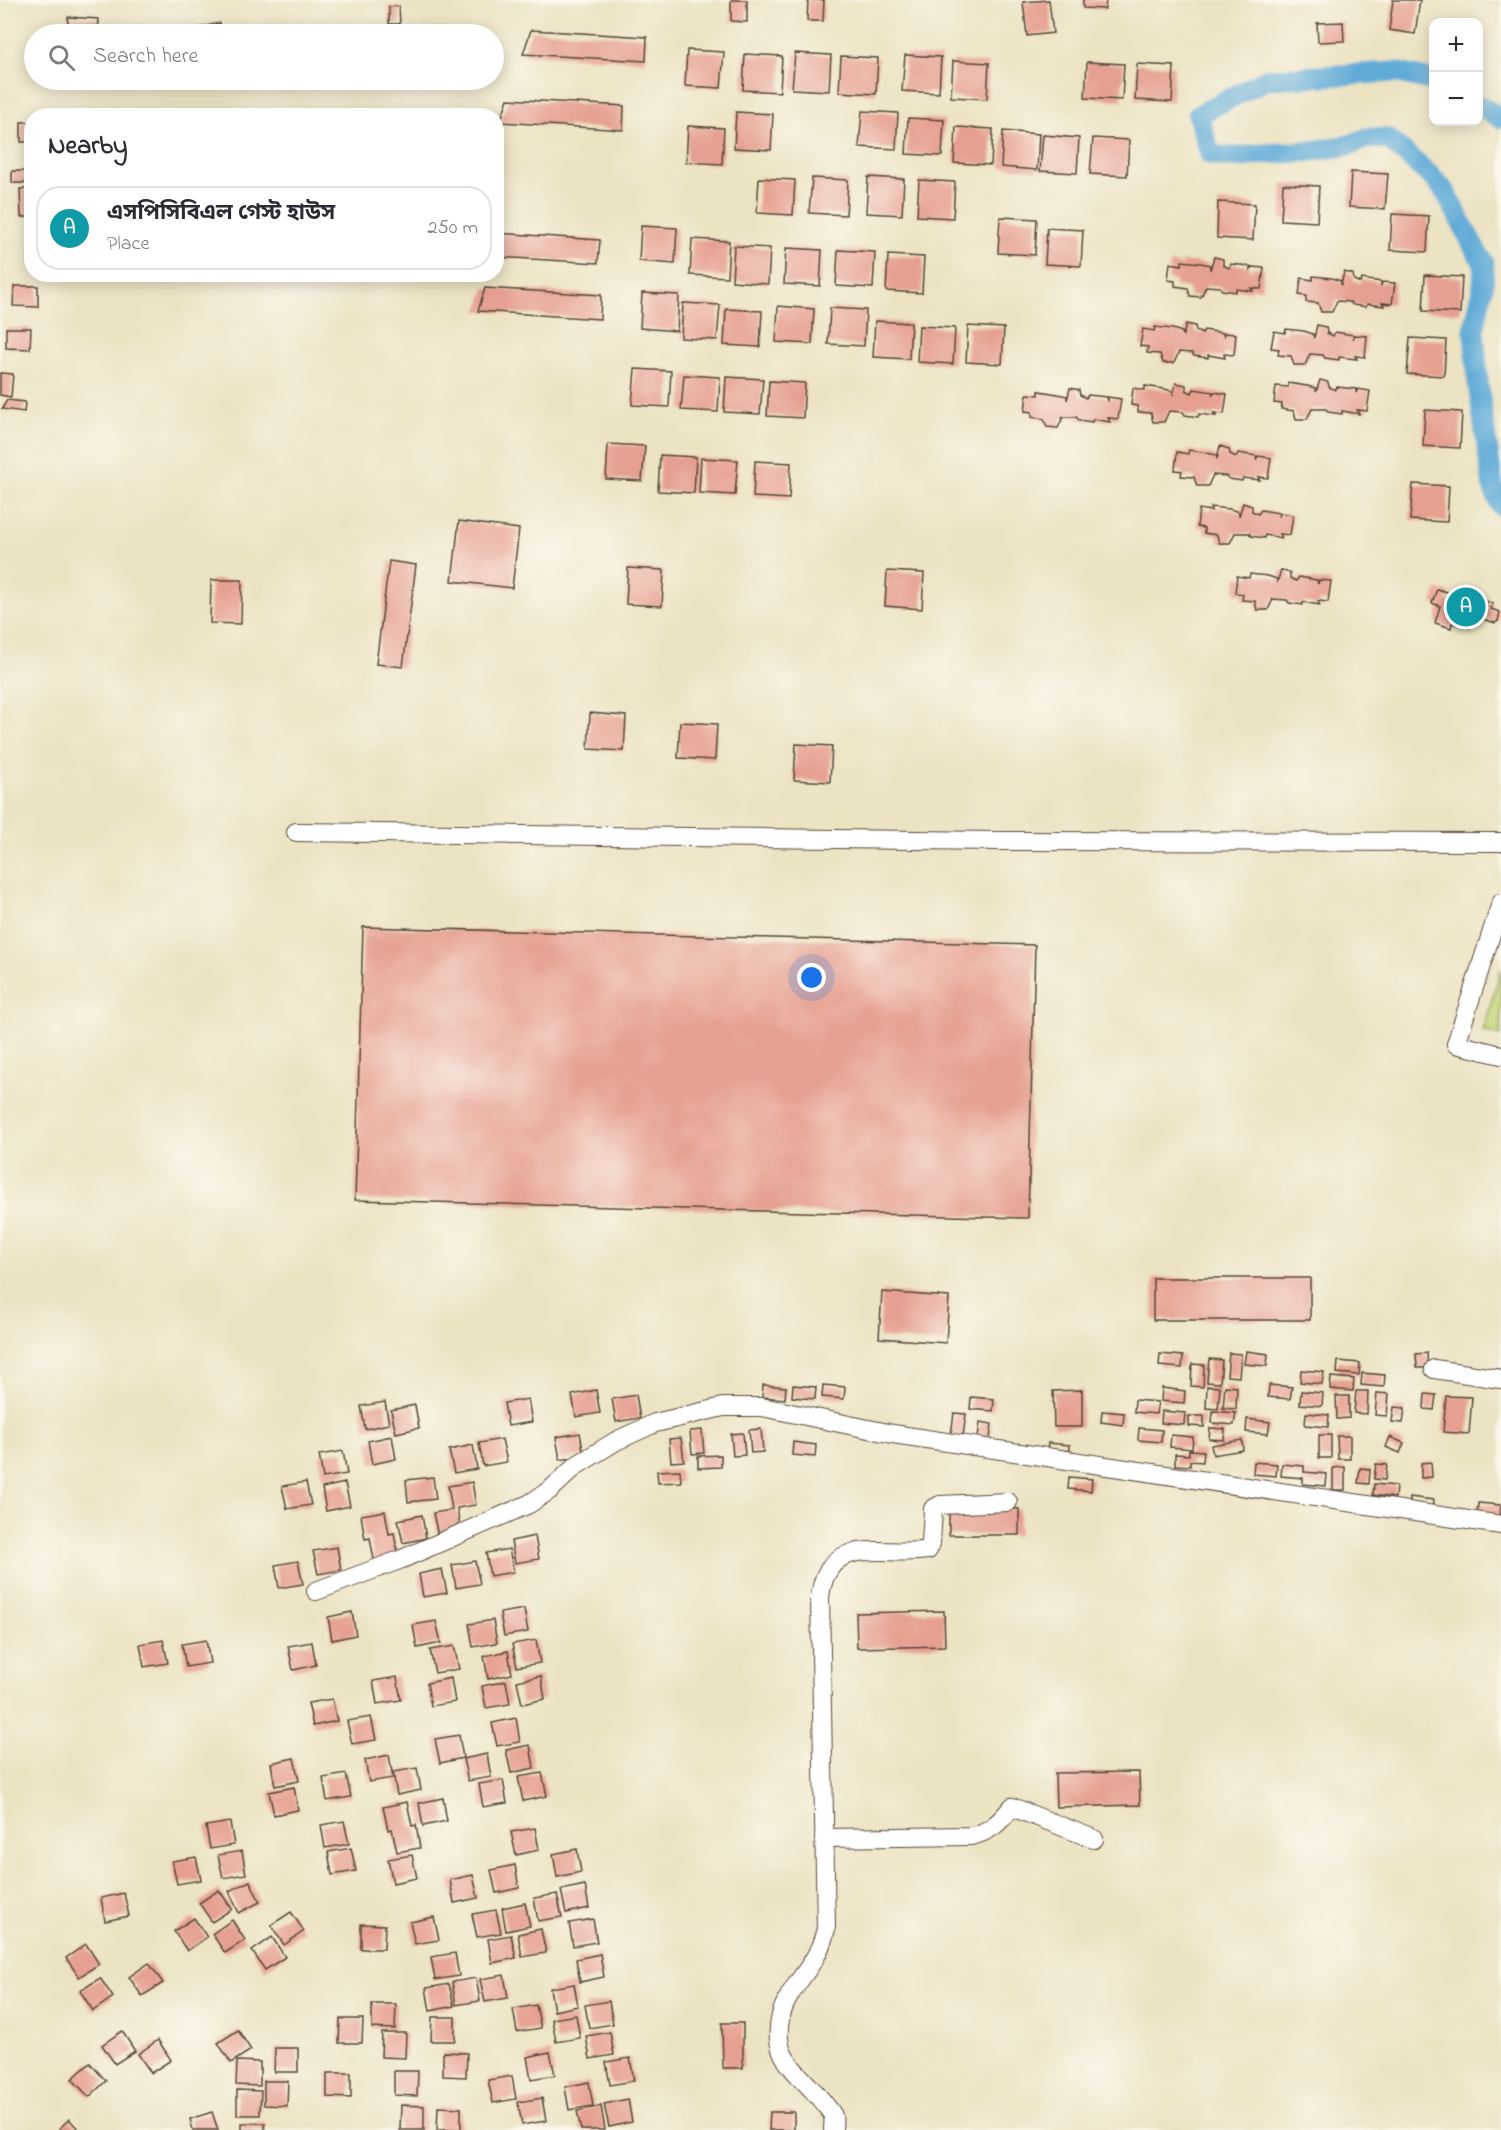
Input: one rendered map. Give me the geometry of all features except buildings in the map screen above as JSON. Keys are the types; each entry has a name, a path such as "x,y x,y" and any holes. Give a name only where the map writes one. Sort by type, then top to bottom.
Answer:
{"street":[{"path":"296,832 1006,841 1501,842"},
{"path":"1501,903 1456,1044 1501,1055"},
{"path":"1434,1369 1501,1379"},
{"path":"316,1591 402,1559 528,1504 550,1490 577,1465 616,1441 655,1423 723,1407 762,1407 893,1434 1501,1525"},
{"path":"833,2130 833,2116 816,2093 790,2067 781,2052 779,2031 781,2014 822,1944 826,1929 820,1597 825,1574 831,1565 852,1553 928,1550 931,1543 933,1509 940,1505 1008,1502"},
{"path":"824,1838 971,1836 983,1834 994,1827 1012,1807 1094,1839"}],"green space":[{"path":"1501,969 1501,1036 1483,1031"}],"waterway":[{"path":"1429,80 1396,72 1267,79 1198,115 1210,154 1240,157 1312,151 1350,145 1367,138 1388,139 1445,191 1484,262 1483,287 1474,330 1478,383 1493,487 1501,506"},
{"path":"1483,108 1501,118"}],"place":[{"name":"এসপিসিবিএল গেস্ট হাউস","path":"1466,607"}]}
